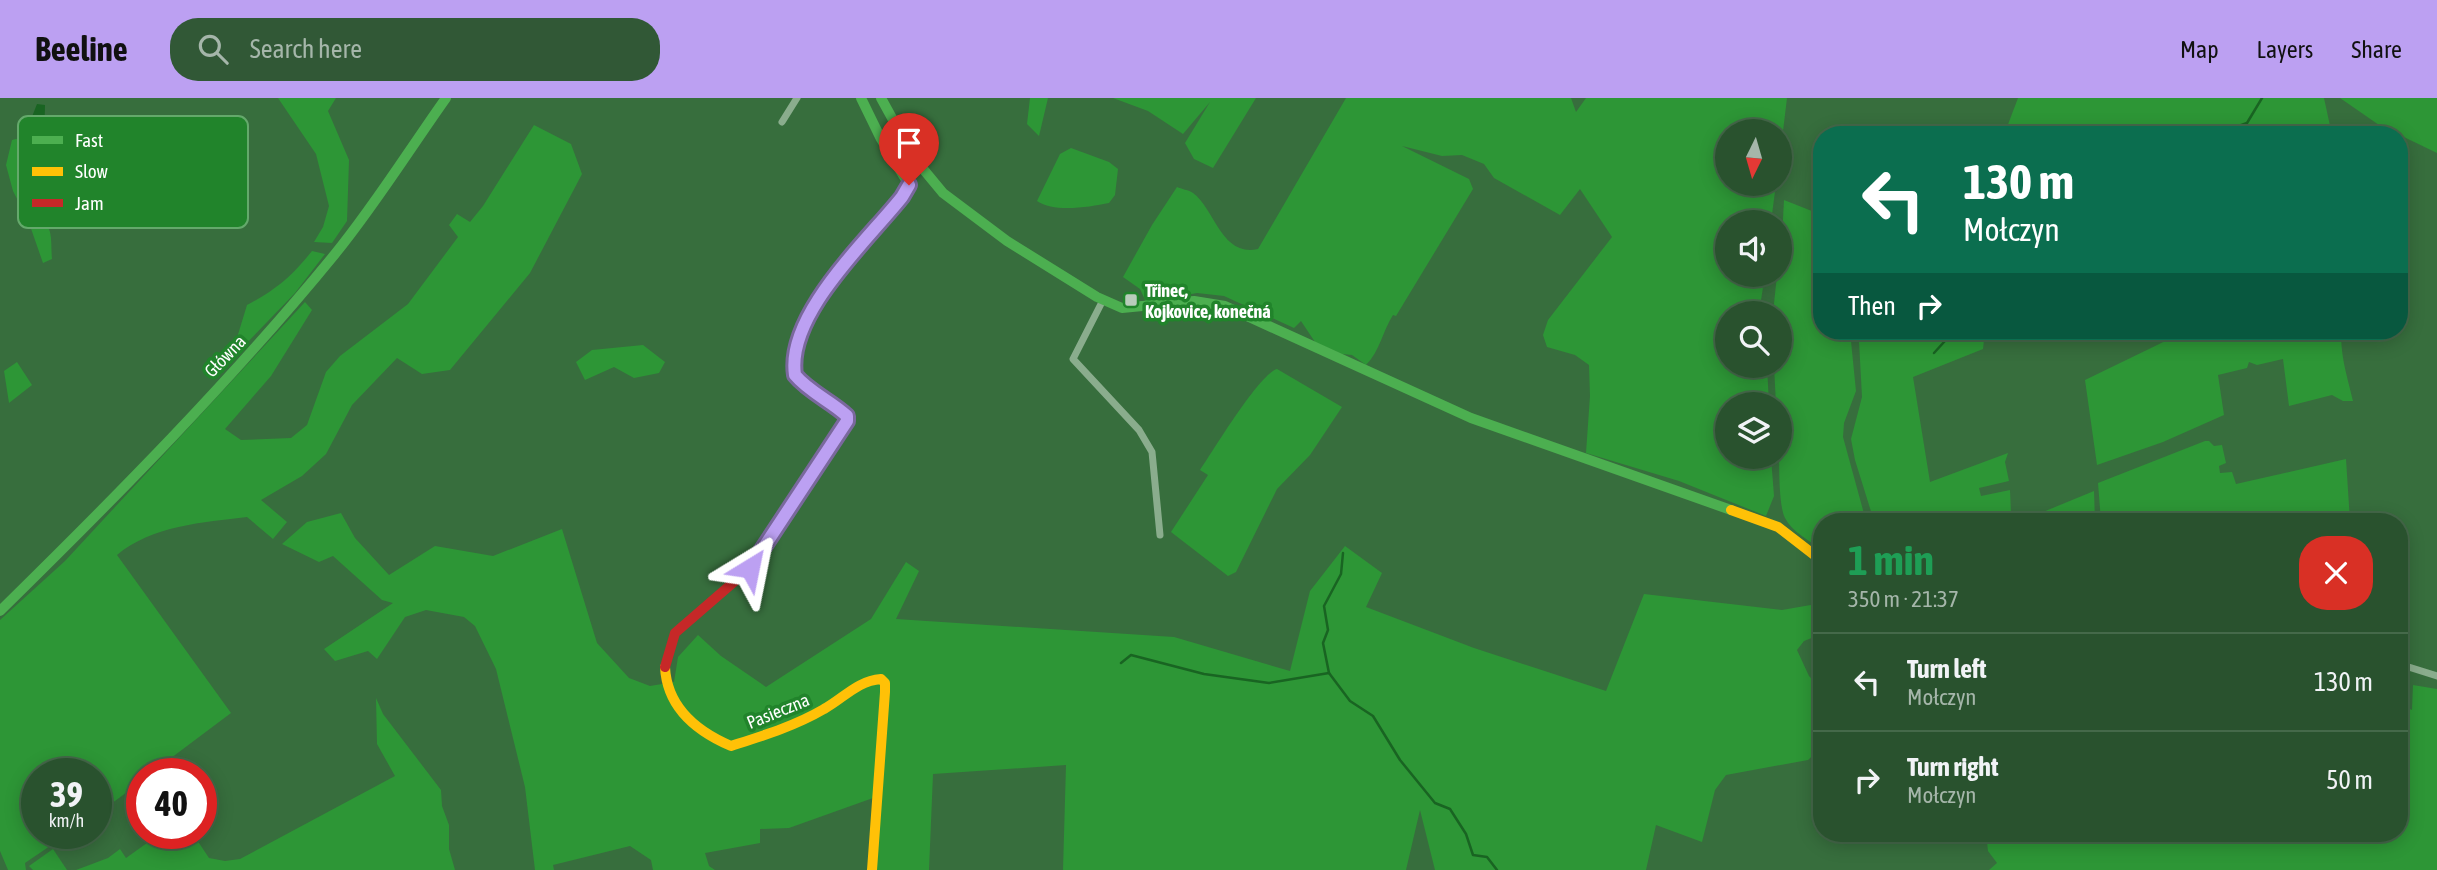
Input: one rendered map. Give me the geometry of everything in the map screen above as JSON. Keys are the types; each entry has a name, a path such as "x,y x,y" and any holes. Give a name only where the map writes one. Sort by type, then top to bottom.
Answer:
{"street":[{"name":"Główna","path":"0,611 78,534 268,334 337,251 446,98"},
{"path":"782,122 797,98"},
{"name":"Pasieczna","path":"861,98 881,139 909,185 826,289 804,321 794,354 795,375 810,390 847,416 847,421 750,568 675,633 665,662 669,694 692,723 731,746 774,732 823,710 866,680 881,679 885,683 872,870"},
{"path":"881,98 891,120 927,176 951,201 1103,300 1122,308 1194,302 1225,306 1471,418 1777,527 1813,554"},
{"path":"1103,300 1073,359 1139,430 1152,452 1160,535"},
{"path":"2408,667 2437,676"}],"shaded area":[{"path":"278,98 336,98 328,111 349,160 347,221 332,243 314,242 323,227 329,206 316,154"},
{"path":"1030,98 1048,98 1039,136 1027,124"},
{"path":"1113,98 1256,98 1213,168 1194,159 1185,143 1210,102 1183,134 1148,111"},
{"path":"1346,98 1571,98 1576,112 1586,98 1787,98 1784,119 1715,119 1715,196 1774,196 1773,210 1715,210 1715,287 1763,287 1761,301 1715,301 1715,378 1768,378 1768,392 1715,392 1715,469 1772,469 1774,496 1766,516 1679,481 1586,453 1589,365 1575,355 1547,347 1543,335 1548,320 1612,237 1580,189 1560,215 1494,178 1484,164 1462,155 1442,156 1402,146 1469,179 1473,189 1396,316 1393,315 1375,353 1366,365 1352,355 1342,354 1315,342 1301,321 1294,328 1224,296 1197,293 1146,302 1140,289 1123,277 1177,187 1191,192 1201,200 1220,230 1235,246 1245,250 1258,249"},
{"path":"2018,98 2324,98 2330,126 2007,126"},
{"path":"2340,98 2437,98 2437,153 2408,139 2408,126 2379,125"},
{"path":"37,104 45,105 45,116 32,116"},
{"path":"534,125 571,144 582,174 530,273 450,370 422,374 397,358 352,405 326,454 302,476 261,500 287,522 273,539 247,517 179,527 146,538 117,555 231,713 171,758 126,758 126,793 112,803 112,758 21,758 21,849 46,849 25,863 26,870 8,870 0,851 0,620 65,561 305,302 312,310 271,376 225,429 241,440 291,438 307,425 326,372 340,356 408,304 458,237 449,225 457,214 470,222"},
{"path":"18,138 18,201 6,165 12,140"},
{"path":"1071,148 1109,162 1118,169 1115,195 1109,203 1062,208 1037,201 1060,154"},
{"path":"1784,200 1813,211 1813,340 1851,340 1856,391 1844,423 1843,437 1864,513 1813,513 1813,544 1796,532 1788,523 1782,509 1779,469 1792,469 1792,392 1775,392 1775,378 1792,378 1792,301 1774,301 1776,287 1792,287 1792,210 1783,210"},
{"path":"31,228 48,228 50,232 52,259 43,263"},
{"path":"312,251 325,254 295,293 244,346 236,341 247,305 283,282"},
{"path":"1984,340 1983,349 1913,377 1930,482 2008,453 2005,462 2009,481 1979,488 1981,496 2010,490 2011,513 1872,513 1851,439 1862,397 1859,341"},
{"path":"2167,340 2341,340 2353,401 2343,401 2332,395 2289,406 2283,359 2257,365 2249,362 2247,368 2218,375 2224,415 2163,442 2097,465 2085,380"},
{"path":"643,345 665,362 659,373 634,378 614,367 585,380 576,362 592,350"},
{"path":"17,362 32,385 9,403 4,371"},
{"path":"1277,369 1342,407 1310,455 1277,489 1236,572 1228,576 1171,532 1208,475 1200,470 1259,384"},
{"path":"2209,441 2214,446 2222,445 2226,463 2219,466 2220,473 2232,472 2236,484 2346,459 2349,513 2100,513 2098,483"},
{"path":"2094,491 2095,513 2041,513"},
{"path":"341,513 355,538 389,575 435,546 493,556 562,529 597,643 629,678 650,686 674,682 678,657 698,635 721,656 766,687 871,619 906,562 919,571 896,619 1174,637 1290,671 1310,591 1345,546 1382,573 1366,607 1474,648 1606,691 1644,594 1782,610 1813,605 1813,637 1804,641 1797,650 1813,680 1813,755 1808,760 1726,775 1715,790 1702,842 1656,825 1646,870 1435,870 1420,810 1406,870 1063,870 1066,765 933,774 929,870 868,870 873,798 789,828 760,829 760,843 705,853 709,866 715,870 653,870 651,860 630,846 553,865 554,870 535,870 525,787 496,669 475,626 464,617 426,610 405,617 377,659 368,651 335,661 324,649 393,603 382,600 333,556 319,562 282,544 307,522"},
{"path":"2413,685 2437,689 2437,870 1989,870 1997,863 1988,851 1987,842 2408,842 2408,708 2412,710"},
{"path":"376,698 383,714 441,790 442,806 449,825 449,849 455,870 76,870 108,858 120,849 126,858 139,849 203,849 209,858 225,861 240,859 395,776 377,744"},
{"path":"53,849 67,870 33,870 29,866"}],"waterway":[{"path":"2239,126 2247,123 2262,98"},
{"path":"1934,353 1946,340"},
{"path":"1329,673 1323,643 1328,630 1324,606 1341,574 1343,553"},
{"path":"1121,663 1131,655 1204,674 1269,683 1329,673 1350,701 1373,716 1400,760 1435,803 1450,809 1466,834 1473,855 1487,857 1497,870"}],"traffic: fast":[{"path":"0,611 172,437 296,301 364,216 446,98"},
{"path":"784,517 845,427 847,416 810,390 795,375 797,348 804,323 812,307 909,185 881,139 861,98"},
{"path":"881,98 914,158 943,193 1007,241 1097,297 1122,308 1194,301 1225,306 1471,418 1731,510"}],"traffic: slow":[{"path":"1731,510 1778,527 1813,554"},
{"path":"665,667 671,694 686,716 706,733 731,746 802,721 858,686 881,679 885,683 885,692 872,870"}],"traffic: jam":[{"path":"665,667 675,633 750,568 784,517"}],"place":[{"name":"Třinec, Kojkovice, konečná","path":"1131,300"}],"route":[{"path":"750,568 847,421 847,416 801,383 795,375 794,354 804,321 812,307 909,185"}]}
